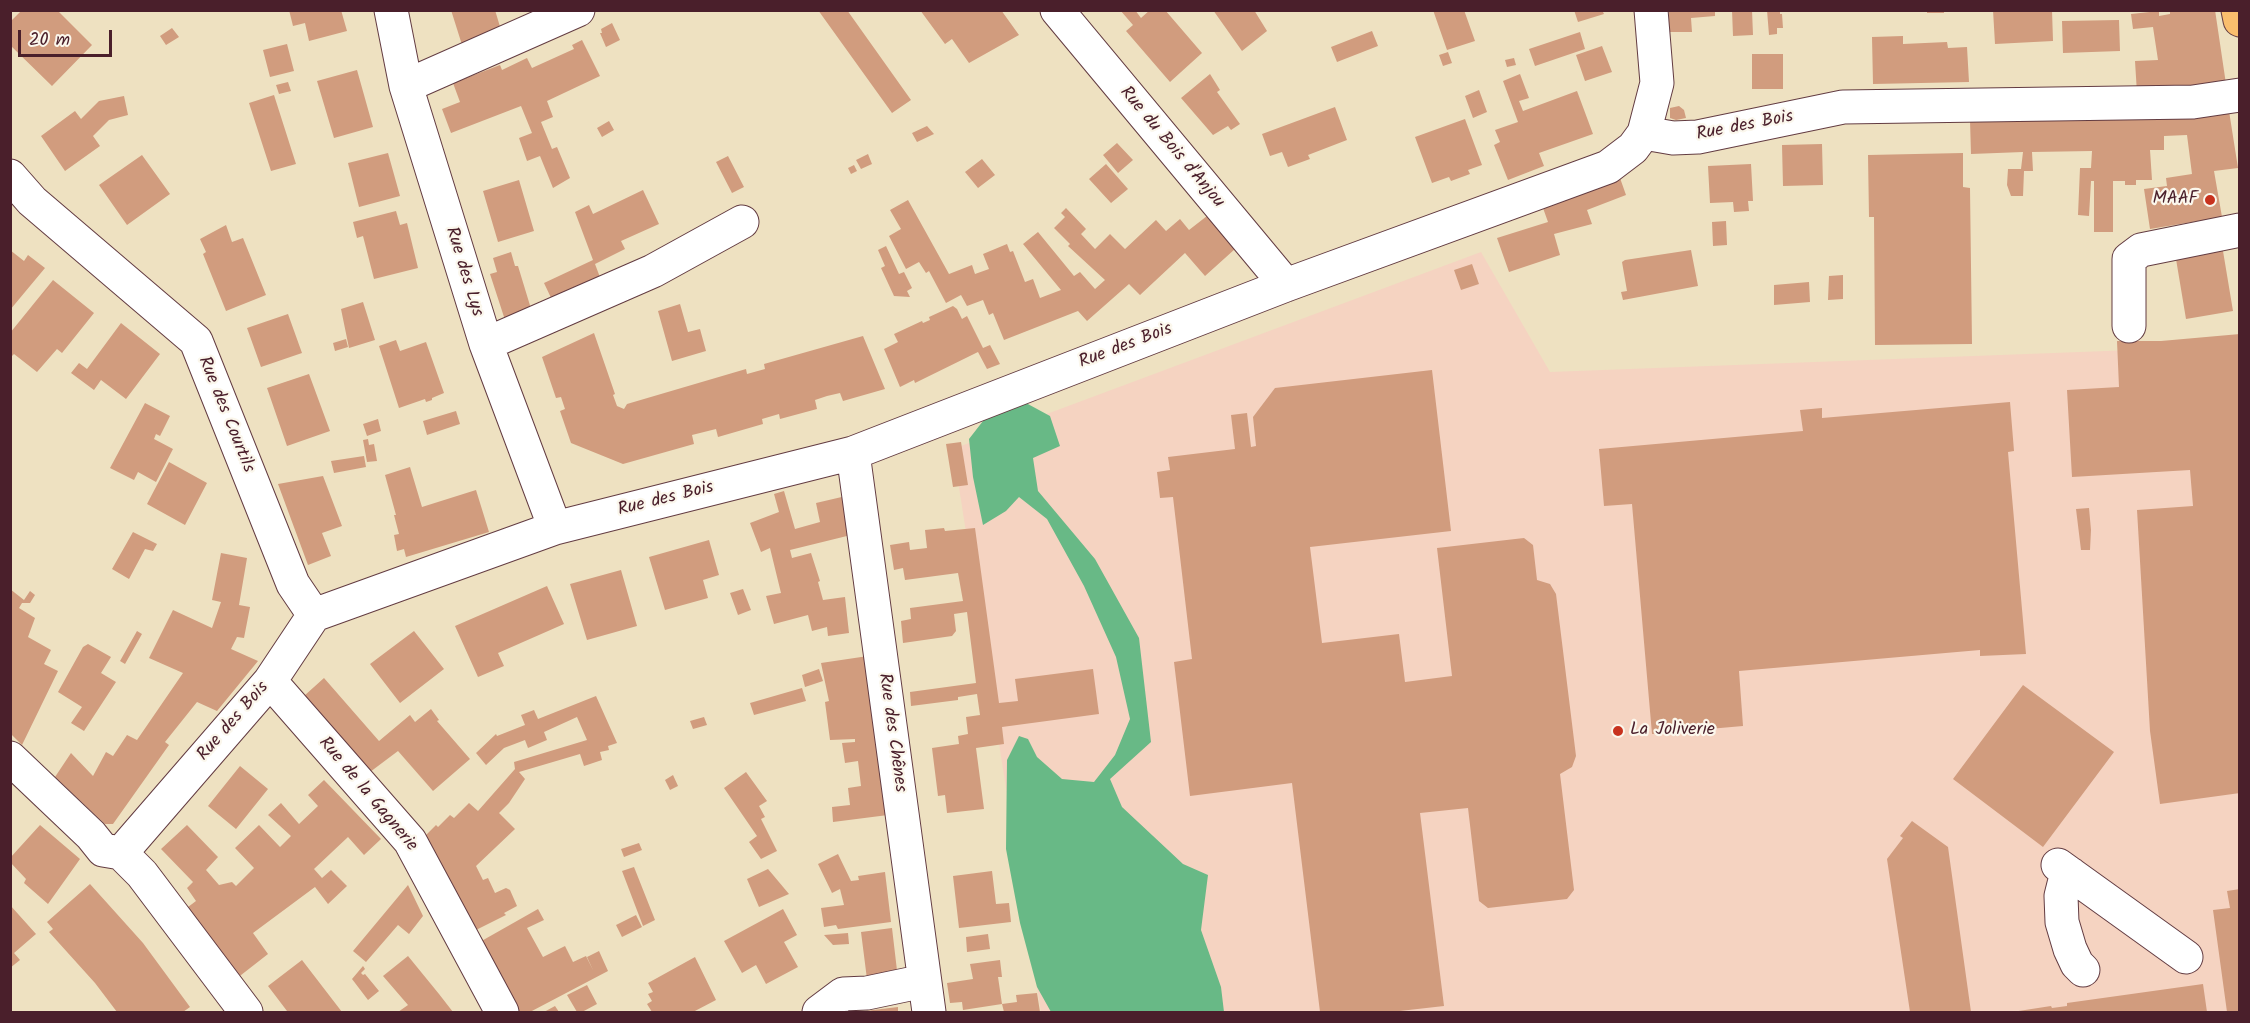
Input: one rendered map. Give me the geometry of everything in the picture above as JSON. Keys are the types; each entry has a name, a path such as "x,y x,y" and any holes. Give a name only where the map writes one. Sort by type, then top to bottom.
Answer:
{"main road":[{"path":"2238,10 2240,20"}],"street":[{"name":"Rue des Lys","path":"391,10 406,86 486,344 555,528"},
{"path":"406,86 578,10"},
{"name":"Rue du Bois d'Anjou","path":"1057,10 1286,285"},
{"path":"1644,133 1657,83 1651,10"},
{"name":"Rue des Bois","path":"121,853 270,681 314,615 555,528 853,453 1286,285 1608,167 1633,148 1644,133 1673,138 1698,137 1843,107 2193,102 2240,95"},
{"name":"Rue des Courtils","path":"10,176 32,201 196,341 292,584 314,615"},
{"path":"486,344 653,271 742,222"},
{"path":"2129,326 2129,259 2141,250 2240,230"},
{"name":"Rue des Chênes","path":"853,453 927,997"},
{"name":"Rue de la Gagnerie","path":"270,681 410,841 502,1012"},
{"path":"15,772 91,835 103,850 121,853 142,874 246,1012"},
{"path":"2083,970 2070,949 2062,922 2061,896 2064,870 2186,957"},
{"path":"819,1012 843,994 867,993 927,997"}],"shaded area":[{"name":"La Joliverie","path":"1481,252 1550,372 2239,346 2239,1012 1041,1012 953,449"}],"green space":[{"path":"1026,403 1050,416 1060,446 1033,458 1038,491 1095,559 1139,638 1151,742 1110,779 1122,807 1183,864 1208,875 1201,930 1221,987 1224,1012 1051,1012 1037,987 1020,923 1006,849 1007,760 1019,736 1028,739 1037,757 1062,779 1094,782 1115,755 1130,719 1116,657 1084,586 1047,519 1019,497 1006,511 983,525 973,477 969,439 990,412"}],"building":[{"path":"22,10 57,10 92,45 52,86 10,45 10,22"},
{"path":"289,10 341,10 347,31 309,41 305,23 293,26"},
{"path":"451,10 495,10 501,30 463,48"},
{"path":"818,10 847,10 911,100 892,113"},
{"path":"920,10 1001,10 1019,35 969,63 952,39 945,44"},
{"path":"1120,10 1135,10 1141,18 1150,10 1165,10 1202,53 1170,82 1126,31 1133,25"},
{"path":"1213,10 1254,10 1267,31 1242,51"},
{"path":"1433,10 1464,10 1475,41 1447,50"},
{"path":"1574,10 1602,10 1604,14 1578,22"},
{"path":"1669,10 1715,10 1715,16 1691,18 1692,32 1669,32"},
{"path":"1732,10 1752,10 1753,35 1733,36"},
{"path":"1767,10 1780,10 1782,14 1783,28 1777,28 1777,34 1769,35"},
{"path":"1927,10 1944,10 1944,13 1927,13"},
{"path":"1993,10 2052,10 2053,41 1995,44"},
{"path":"2170,10 2215,10 2226,84 2137,93 2135,61 2158,60 2153,27 2133,29 2131,14 2159,11 2159,16 2170,14"},
{"path":"2119,20 2120,51 2063,53 2062,21"},
{"path":"612,23 620,40 606,47 600,33 602,33 601,29"},
{"path":"172,28 179,37 166,45 160,36"},
{"path":"1372,31 1378,46 1337,62 1331,47"},
{"path":"1580,32 1585,49 1535,66 1529,49"},
{"path":"1903,36 1903,44 1947,42 1948,48 1967,47 1969,82 1873,84 1872,37"},
{"path":"582,40 600,76 547,101 553,117 541,122 552,149 557,147 570,178 553,188 540,156 527,161 519,138 532,133 521,106 451,133 442,109 460,102 453,83 500,65 502,70 527,58 532,68 574,49 572,45"},
{"path":"287,44 294,71 270,77 263,50"},
{"path":"1602,46 1612,72 1585,81 1576,55"},
{"path":"1448,52 1452,63 1443,66 1439,55"},
{"path":"1752,54 1783,54 1783,89 1752,89"},
{"path":"1514,58 1516,65 1507,67 1505,60"},
{"path":"357,70 373,127 334,138 317,81"},
{"path":"1210,74 1220,90 1217,92 1240,124 1231,130 1228,126 1213,135 1181,98"},
{"path":"1520,74 1529,98 1519,101 1523,111 1577,91 1593,134 1539,153 1544,166 1508,180 1494,145 1500,142 1495,130 1518,122 1503,81"},
{"path":"288,82 291,91 279,94 276,85"},
{"path":"1479,90 1487,112 1473,118 1465,96"},
{"path":"274,95 296,164 271,171 249,103"},
{"path":"124,96 128,115 109,120 93,136 100,146 65,171 41,136 75,111 81,119 99,101"},
{"path":"1679,106 1684,110 1686,118 1676,120 1670,118 1670,108"},
{"path":"1335,107 1347,140 1308,155 1310,159 1288,167 1282,152 1270,156 1262,134"},
{"path":"2229,111 2238,168 2214,171 2222,217 2150,229 2144,189 2167,186 2166,178 2192,174 2187,135 2164,136 2164,150 2150,150 2152,180 2136,180 2136,185 2125,185 2125,181 2113,181 2113,232 2094,232 2094,181 2091,181 2089,216 2078,215 2080,168 2091,168 2092,151 2032,152 2033,171 2024,171 2023,196 2011,196 2007,185 2008,169 2021,169 2023,152 1971,154 1970,120"},
{"path":"1465,119 1482,165 1468,170 1470,174 1451,181 1449,177 1432,183 1415,137"},
{"path":"609,121 614,130 602,137 597,128"},
{"path":"927,126 934,134 917,142 912,133"},
{"path":"1117,143 1133,160 1118,173 1103,155"},
{"path":"1822,144 1823,185 1783,186 1782,145"},
{"path":"388,153 400,196 359,207 348,163"},
{"path":"1963,153 1963,187 1970,188 1972,344 1875,345 1874,217 1869,217 1868,155"},
{"path":"868,154 872,164 861,169 856,160"},
{"path":"142,155 170,194 127,225 99,185"},
{"path":"728,156 744,187 732,193 716,162"},
{"path":"982,159 995,175 978,188 965,172"},
{"path":"1106,164 1128,189 1111,203 1089,179"},
{"path":"1751,164 1753,201 1748,201 1749,211 1734,212 1733,202 1710,203 1708,166"},
{"path":"854,165 857,171 851,174 848,168"},
{"path":"1620,178 1626,195 1587,210 1592,224 1554,234 1560,255 1509,272 1497,238 1548,222 1543,208"},
{"path":"519,180 534,231 498,242 483,191"},
{"path":"643,190 659,224 621,241 625,249 595,264 601,280 553,302 544,283 593,260 575,212 589,205 593,214"},
{"path":"908,200 949,274 972,265 975,274 989,269 983,254 1007,244 1010,252 1013,251 1025,282 1033,279 1040,298 1061,290 1023,244 1038,232 1074,276 1080,272 1095,289 1105,280 1068,246 1070,244 1054,228 1065,217 1061,213 1066,208 1086,229 1081,234 1095,249 1110,234 1125,249 1156,220 1166,231 1180,219 1189,230 1207,216 1235,249 1205,276 1185,253 1140,295 1129,284 1087,321 1078,311 1004,340 993,313 989,315 983,300 967,306 961,295 946,303 929,271 926,273 919,262 906,269 889,236 901,229 890,210"},
{"path":"396,211 400,225 407,223 418,268 374,279 363,236 357,238 353,222"},
{"path":"1726,221 1727,245 1713,246 1712,222"},
{"path":"226,225 232,242 243,238 266,295 226,311 203,254 206,252 200,239"},
{"path":"2222,245 2233,311 2186,319 2175,253"},
{"path":"886,246 899,274 904,272 912,288 907,291 910,297 894,296 881,268 885,266 878,250"},
{"path":"10,250 24,261 28,255 45,268 10,310"},
{"path":"1691,250 1698,286 1623,300 1621,292 1627,291 1622,262"},
{"path":"511,252 515,266 518,266 532,312 505,320 490,274 497,272 493,258"},
{"path":"1472,264 1479,284 1461,290 1454,270"},
{"path":"1843,275 1843,299 1828,300 1829,276"},
{"path":"53,280 94,313 62,353 57,349 37,372 14,354 10,358 10,333"},
{"path":"1809,282 1810,302 1774,305 1774,285"},
{"path":"363,302 375,340 349,348 341,309"},
{"path":"680,304 688,332 700,329 706,351 672,361 658,311"},
{"path":"953,306 962,319 967,316 983,348 990,345 1000,364 987,369 978,352 915,383 914,380 900,387 884,349 898,342 894,334 922,321 923,323 930,320 929,317"},
{"path":"288,314 302,353 261,367 247,328"},
{"path":"121,323 160,354 126,399 101,380 94,390 71,373 79,363 87,369"},
{"path":"594,333 617,406 624,409 627,404 746,369 747,374 765,369 764,364 863,336 885,389 843,401 840,393 827,396 815,400 817,409 780,419 779,414 762,419 763,424 718,437 716,429 692,435 694,444 623,464 571,443 560,411 565,409 561,397 556,398 542,357"},
{"path":"2240,334 2240,793 2160,804 2150,731 2137,510 2193,506 2190,470 2072,477 2067,390 2119,387 2117,341 2161,341"},
{"path":"346,339 348,347 335,351 333,343"},
{"path":"396,340 400,351 426,342 444,393 426,402 425,399 399,408 379,346"},
{"path":"1432,370 1451,531 1310,547 1322,643 1399,634 1405,682 1452,676 1437,548 1524,538 1533,545 1537,580 1550,584 1556,594 1576,756 1572,767 1560,774 1574,890 1567,899 1488,908 1479,901 1468,808 1420,813 1444,1006 1391,1012 1320,1012 1292,783 1190,796 1174,662 1192,659 1173,497 1160,498 1157,472 1170,470 1168,457 1235,449 1231,415 1247,413 1251,447 1256,446 1253,417 1275,388"},
{"path":"309,374 330,431 287,446 267,388"},
{"path":"2010,402 2014,451 2008,452 2026,654 1980,656 1980,650 1739,671 1743,726 1652,734 1632,504 1604,506 1599,449 1803,431 1800,410 1822,408 1822,418"},
{"path":"145,403 170,416 160,436 156,434 154,439 173,449 156,482 138,472 134,480 110,468"},
{"path":"456,411 460,424 427,435 423,421"},
{"path":"378,419 381,431 367,436 363,424"},
{"path":"368,439 369,445 374,444 377,461 367,462 363,440"},
{"path":"961,442 968,485 953,487 946,444"},
{"path":"364,456 366,467 334,473 331,461"},
{"path":"169,462 207,483 185,525 147,504"},
{"path":"410,467 422,507 476,490 489,532 406,557 404,549 397,551 394,535 399,534 394,515 396,515 385,475"},
{"path":"323,476 342,526 322,533 331,556 308,565 278,484"},
{"path":"784,491 795,529 820,522 816,503 846,496 851,535 790,550 792,558 811,553 823,600 845,597 849,633 828,636 827,627 812,631 808,615 774,624 766,596 781,593 770,548 761,552 750,523 779,512 774,494"},
{"path":"2089,508 2090,550 2081,550 2076,509"},
{"path":"944,528 945,531 975,528 999,703 1018,701 1015,679 1093,669 1099,714 1002,727 1004,744 976,748 984,809 947,813 945,795 938,796 932,748 959,744 958,736 968,734 966,717 980,715 977,694 958,697 958,700 911,706 910,692 976,683 967,612 954,614 956,631 952,636 903,643 901,621 911,619 910,608 963,601 958,573 905,580 903,568 894,570 890,545 909,542 910,550 927,548 925,530"},
{"path":"133,532 157,544 153,551 145,549 129,579 112,569"},
{"path":"709,540 719,575 703,580 708,598 665,610 649,557"},
{"path":"221,553 247,558 239,605 250,607 244,638 237,637 231,649 258,661 217,711 197,702 165,742 169,745 113,824 105,824 55,777 71,753 93,776 106,752 113,756 127,735 137,740 183,673 149,658 173,610 212,628 221,602 212,600"},
{"path":"621,570 637,626 587,640 570,584"},
{"path":"547,586 564,624 498,653 504,666 478,677 455,626"},
{"path":"10,589 24,600 30,591 35,595 30,603 22,603 19,608 35,618 28,637 51,650 44,664 58,671 22,745 10,733"},
{"path":"743,589 751,610 738,615 730,593"},
{"path":"137,631 142,634 125,664 120,661"},
{"path":"414,631 444,669 400,703 370,664"},
{"path":"88,644 111,657 101,673 116,682 84,731 71,723 82,707 58,692 83,647"},
{"path":"868,656 888,815 833,822 832,807 850,805 848,788 861,786 858,761 845,763 842,743 855,742 855,739 830,740 825,702 829,701 821,663"},
{"path":"819,669 823,681 805,687 802,675"},
{"path":"324,678 379,741 410,715 415,722 431,709 439,720 437,721 470,759 433,791 398,751 370,772 304,696"},
{"path":"2023,685 2114,752 2043,847 1953,779"},
{"path":"802,688 806,701 754,715 750,703"},
{"path":"596,696 617,743 608,746 609,750 600,752 602,760 584,766 580,754 519,772 525,779 509,803 499,813 515,829 476,866 483,880 488,878 495,893 506,888 510,890 517,906 504,913 506,915 472,932 425,836 450,815 454,818 469,803 478,811 515,769 514,762 587,740 577,717 544,732 547,740 528,748 525,740 504,748 486,765 476,753 496,734 497,736 525,725 521,715 534,710 538,719"},
{"path":"704,717 707,725 693,729 690,721"},
{"path":"240,766 268,789 236,829 208,806"},
{"path":"746,772 767,801 759,806 765,817 761,819 777,851 761,859 749,842 757,836 724,788"},
{"path":"673,775 678,786 670,790 665,780"},
{"path":"324,780 381,839 364,855 348,837 314,869 322,878 331,870 347,886 328,904 315,887 253,933 268,954 236,979 184,910 196,901 187,888 193,882 161,849 187,825 218,857 206,870 219,885 232,882 236,886 254,868 235,848 259,825 280,847 291,836 268,815 281,803 299,824 318,806 308,795"},
{"path":"1912,821 1948,847 1971,1012 1910,1012 1887,859 1903,838 1900,836"},
{"path":"40,825 80,859 48,904 24,883 26,879 10,862 10,858"},
{"path":"639,843 642,850 624,857 621,849"},
{"path":"838,854 851,881 859,880 858,876 885,872 891,922 838,929 836,925 824,927 821,908 844,905 840,889 832,893 818,864"},
{"path":"634,867 655,920 643,926 622,871"},
{"path":"768,869 789,894 759,907 747,879"},
{"path":"992,871 996,904 1009,903 1011,922 959,928 953,876"},
{"path":"90,884 143,943 190,1007 183,1012 117,1012 95,983 49,932 53,929 47,922"},
{"path":"408,885 423,916 409,934 398,925 366,962 353,951"},
{"path":"2240,889 2240,1012 2227,1012 2213,910 2230,908 2227,891"},
{"path":"10,905 36,934 14,953 20,960 10,968"},
{"path":"538,909 544,920 527,928 543,957 565,946 573,962 586,956 593,970 587,957 599,951 608,971 530,1012 514,1012 478,943"},
{"path":"783,909 797,935 784,942 798,967 766,984 756,965 742,973 724,941"},
{"path":"636,915 642,927 622,937 616,925"},
{"path":"892,928 898,979 868,987 861,932"},
{"path":"848,933 849,944 833,945 824,935"},
{"path":"988,934 990,949 967,952 966,937"},
{"path":"408,956 453,1012 398,1012 408,1005 383,976"},
{"path":"695,957 716,1000 693,1012 652,1012 647,1004 652,1001 648,994 653,992 648,983"},
{"path":"302,960 342,1012 287,1011 268,986"},
{"path":"1000,960 1002,977 998,977 1002,1004 963,1010 962,1002 950,1003 947,983 973,979 970,964"},
{"path":"363,966 365,969 361,973 365,974 379,991 368,1000 352,979"},
{"path":"2203,984 2207,1012 2012,1012 2067,1006 2067,1003"},
{"path":"587,985 597,1004 582,1012 577,1012 567,995"},
{"path":"1037,993 1040,1012 1004,1012 1002,1004 1017,1002 1016,995"},
{"path":"555,1006 559,1012 544,1012"},
{"path":"898,1007 898,1012 865,1012 865,1011"}],"place":[{"name":"MAAF","path":"2210,200"},
{"name":"La Joliverie","path":"1618,731"}]}
